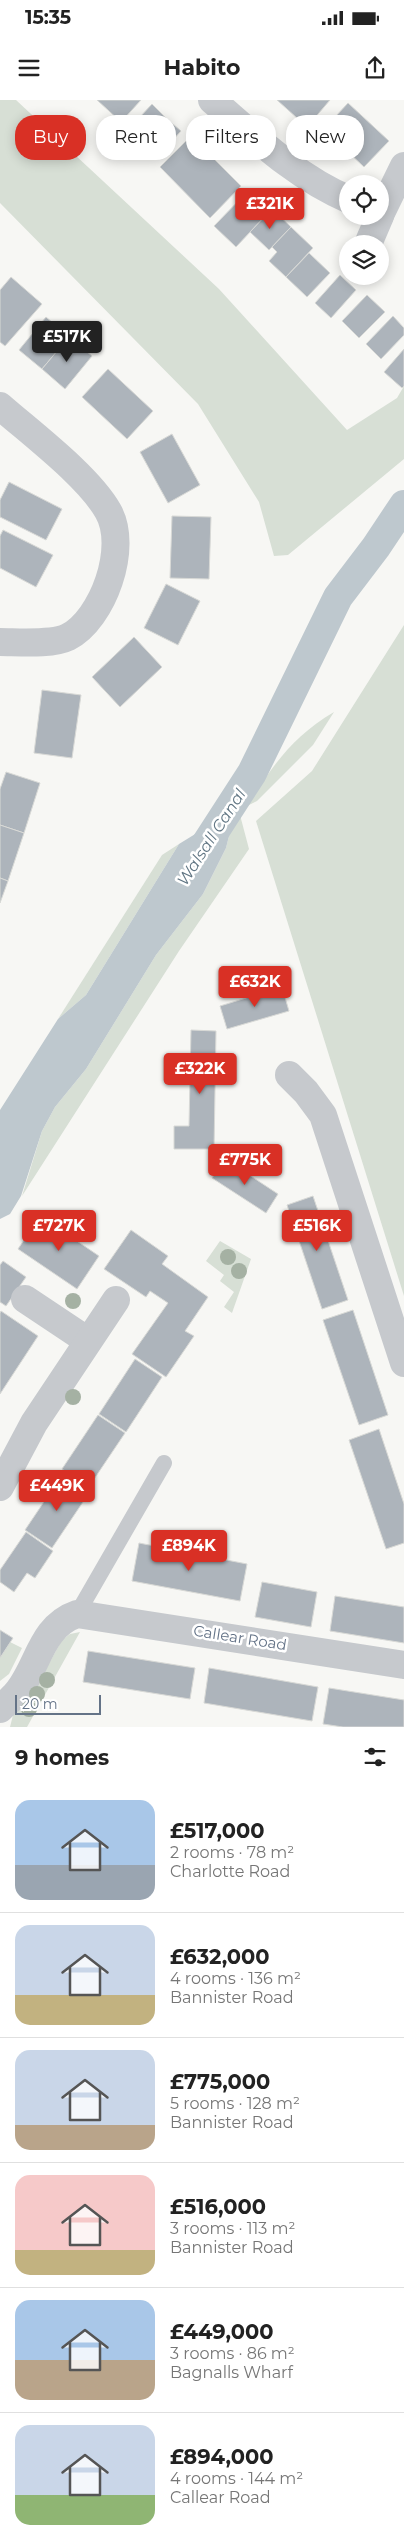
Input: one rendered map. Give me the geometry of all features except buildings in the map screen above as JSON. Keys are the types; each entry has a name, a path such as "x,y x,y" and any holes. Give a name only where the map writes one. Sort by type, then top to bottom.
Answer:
{"street":[{"path":"212,100 274,154 326,190 339,196"},
{"path":"389,197 404,166"},
{"path":"0,406 90,486 109,512 116,534 116,554 99,608 84,626 66,638 40,642 0,642"},
{"path":"288,1075 306,1092 323,1115 404,1363"},
{"path":"24,1298 88,1341"},
{"path":"0,1487 34,1423 116,1300"},
{"path":"0,1709 19,1690 50,1633 63,1619 77,1614"},
{"name":"Callear Road","path":"77,1614 404,1665"}],"lane":[{"path":"77,1614 164,1463"}],"shaded area":[{"path":"0,100 16,100 32,115 15,115 15,160 80,160 219,289 347,430 397,398 404,386 404,459 288,555 274,556 259,502 198,404 0,203"},
{"path":"404,625 404,1296 256,821 312,771"},
{"path":"334,712 313,745 257,801 247,806 284,753 306,731"},
{"path":"240,815 249,849 179,951 22,1196 42,1131 55,1107 86,1069 156,955 203,894 226,848 231,828"},
{"path":"179,844 86,995 58,1019 162,855"},
{"path":"220,1241 251,1259 232,1313 224,1307 234,1292 220,1281 224,1275 206,1261"},
{"path":"80,1632 27,1727 10,1727 13,1715 30,1698 62,1640 70,1634"},
{"path":"10,1642 22,1648 9,1674 0,1681 0,1658"}],"water":[{"path":"214,818 231,828 226,848 203,894 156,955 86,1069 55,1107 42,1131 21,1196 10,1214 0,1219 0,1110 58,1019 86,995 179,844 205,828"}],"waterway":[{"name":"Walsall Canal","path":"199,855 252,773 338,597 376,547 404,505"}]}
